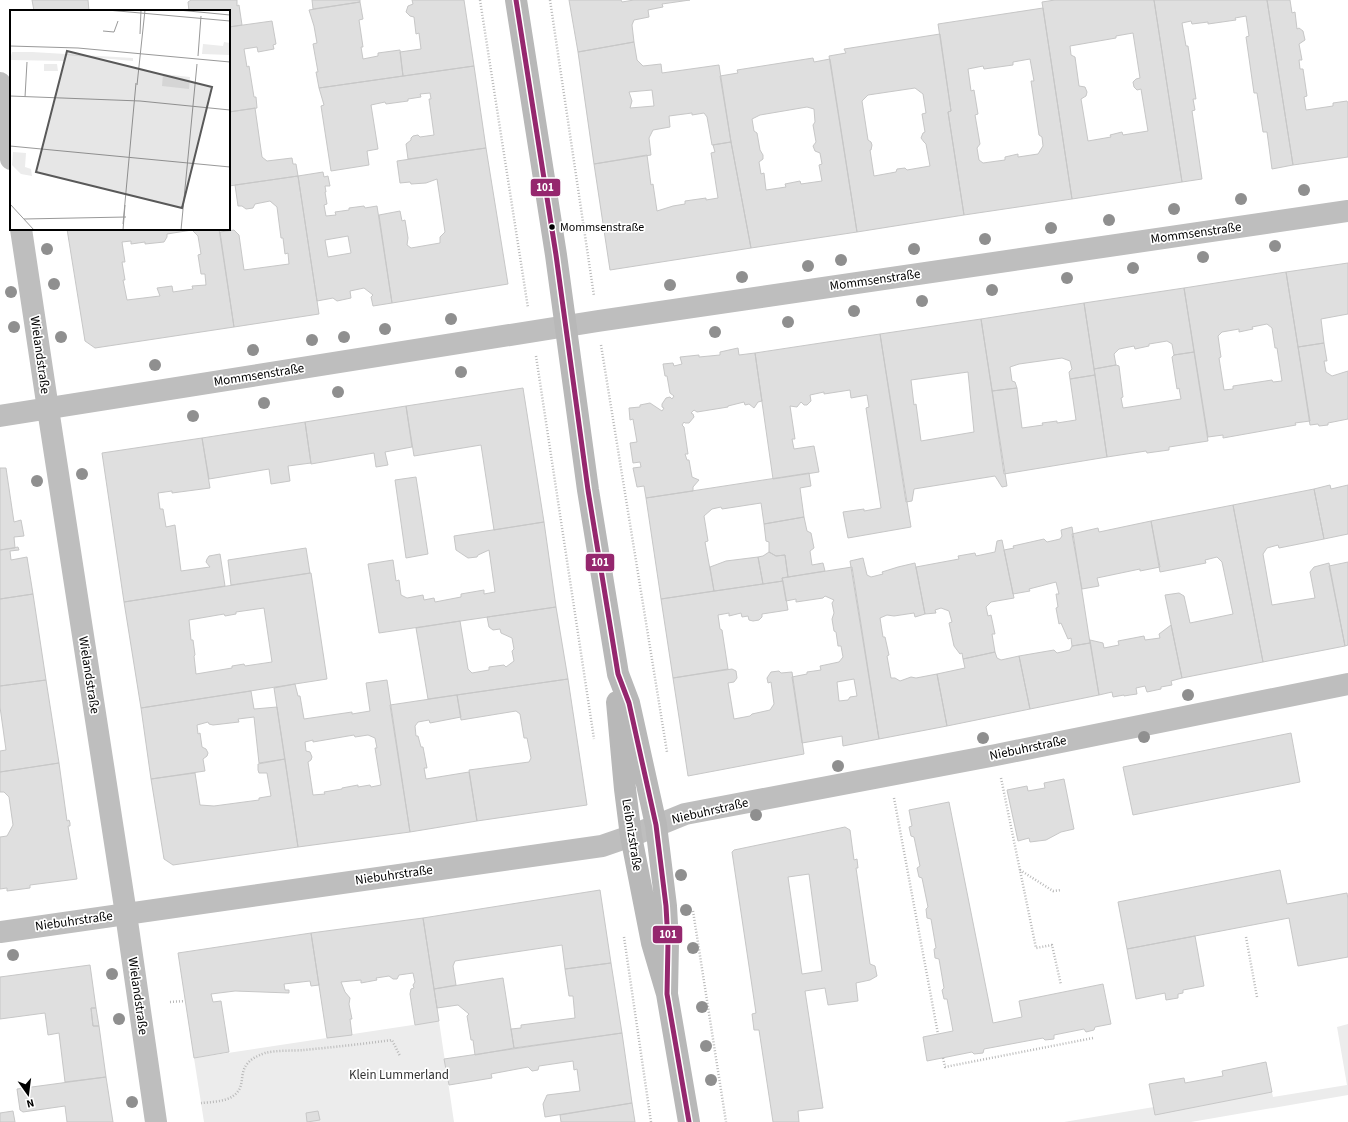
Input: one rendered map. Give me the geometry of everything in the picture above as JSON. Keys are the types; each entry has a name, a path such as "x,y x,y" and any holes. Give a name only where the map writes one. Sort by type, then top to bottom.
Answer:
{"street":[{"name":"Leibnizstraße","path":"516,0 556,255 588,490 618,674 617,706 631,836 652,943 668,994 689,1122"},
{"path":"0,83 10,152"},
{"name":"Mommsenstraße","path":"0,416 566,326 1348,211"},
{"name":"Wielandstraße","path":"21,230 126,914 156,1122"},
{"name":"Leibnizstraße","path":"618,674 629,703 656,826 666,906 668,994"},
{"name":"Niebuhrstraße","path":"0,932 602,846 685,814 996,755 1348,684"}],"path":[{"path":"480,0 526,290"},
{"path":"550,0 591,280"},
{"path":"606,375 668,758"},
{"path":"539,378 595,745"},
{"path":"996,755 1036,948 1052,945 1061,985"},
{"path":"890,775 938,1034"},
{"path":"1020,869 1053,891 1061,890"},
{"path":"692,909 726,1122"},
{"path":"623,936 651,1122"},
{"path":"1246,937 1257,996"},
{"path":"170,1002 185,1000"},
{"path":"943,1058 945,1067 1092,1038"},
{"path":"201,1103 219,1101 233,1097 240,1088 243,1071 247,1062 266,1053 350,1046 392,1040 400,1056"}],"green space":[{"name":"Klein Lummerland","path":"439,1021 454,1122 204,1122 194,1058"},
{"path":"1348,1024 1348,1095 1191,1122 1064,1122 1154,1107 1272,1092 1273,1097 1347,1085 1337,1027"}],"building":[{"path":"32,0 88,0 89,10 34,10"},
{"path":"191,0 237,0 242,25 230,27 230,10 189,10 188,2"},
{"path":"312,0 360,0 360,2 313,9"},
{"path":"412,0 464,0 474,66 403,76 400,52 421,49 419,33 416,34 414,17 410,16 406,12 408,6 413,4"},
{"path":"569,0 621,0 622,2 634,0 690,0 662,4 663,7 648,10 649,17 634,20 632,25 634,42 578,52"},
{"path":"1055,0 1154,0 1182,182 1072,199 1042,2","holes":["1133,33 1140,78 1133,82 1134,87 1137,90 1141,89 1148,131 1123,135 1122,132 1110,135 1111,137 1088,141 1081,99 1086,96 1087,92 1085,87 1079,86 1075,57 1071,55 1070,46 1116,38 1116,36"]},
{"path":"1154,0 1267,0 1293,165 1272,169 1267,132 1263,132 1257,93 1254,93 1246,37 1249,36 1246,16 1235,18 1236,20 1208,24 1208,22 1192,24 1191,21 1182,23 1186,46 1188,46 1196,99 1193,99 1195,110 1192,111 1202,179 1182,182"},
{"path":"1267,0 1290,0 1292,13 1295,12 1297,29 1299,28 1303,31 1305,40 1299,44 1302,60 1299,60 1300,69 1303,69 1307,96 1304,97 1306,110 1333,106 1333,103 1347,101 1348,157 1293,165"},
{"path":"360,2 363,19 359,20 363,47 361,47 363,59 378,56 378,53 400,50 403,76 319,88 313,44 317,43 309,10"},
{"path":"1043,8 1072,199 964,215 948,112 951,111 938,24","holes":["1030,59 1034,81 1031,81 1039,135 1042,137 1043,146 1038,154 1018,157 1018,154 1005,157 1005,160 983,163 979,160 977,148 980,144 975,115 978,114 974,90 971,91 968,69 983,66 984,69 1013,65 1013,62"]},
{"path":"272,21 276,44 273,45 274,49 258,52 257,47 244,49 247,67 249,66 254,97 256,97 257,108 230,112 230,27"},
{"path":"940,34 951,111 948,112 964,215 857,232 829,56 846,53 844,49","holes":["915,88 923,94 926,113 922,114 925,132 921,138 926,144 930,166 907,170 905,168 897,169 896,172 874,176 870,150 872,145 868,140 862,101 868,95"]},
{"path":"634,42 637,60 643,66 661,64 662,73 719,65 731,142 712,145 707,117 704,113 669,116 670,127 653,130 649,138 651,155 594,164 578,52","holes":["652,90 654,106 630,108 632,101 629,92"]},
{"path":"813,58 814,62 830,59 857,232 751,248 720,76 738,73 737,70","holes":["807,107 814,109 815,122 813,125 816,142 813,146 815,151 820,153 822,164 819,165 822,181 801,184 800,181 785,184 786,187 766,190 764,173 761,174 759,162 763,159 763,155 760,150 757,133 754,131 752,119 760,115"]},
{"path":"474,66 486,148 408,159 406,144 413,136 418,135 420,137 434,135 429,99 431,99 430,93 420,94 421,97 408,99 408,101 386,104 385,102 371,105 378,149 367,151 369,165 331,171 321,106 324,105 319,88"},
{"path":"255,108 262,157 267,161 292,158 293,164 296,164 298,176 230,186 230,112"},
{"path":"731,142 751,248 610,270 594,164 647,155 651,185 653,184 657,211 685,204 685,201 718,198 711,153 715,152 713,145"},
{"path":"486,148 508,284 392,303 379,215 400,211 402,221 405,220 408,238 407,245 411,248 440,243 440,237 445,232 437,179 426,183 400,183 397,161"},
{"path":"323,172 324,177 328,176 330,186 325,186 327,204 324,205 326,216 336,215 335,212 349,210 349,208 377,206 392,303 373,306 371,297 373,295 364,288 350,291 351,298 337,301 333,298 317,301 298,176","holes":["348,236 351,253 328,257 325,240"]},
{"path":"298,176 319,314 234,327 220,232 234,230 239,235 244,270 289,264 288,253 285,254 283,238 281,238 277,207 270,201 255,204 253,208 246,209 242,206 238,206 235,185"},
{"path":"67,230 192,230 219,230 234,327 95,348 85,341","holes":["192,230 198,236 201,254 198,255 201,274 205,274 206,285 192,286 193,289 173,292 172,286 157,288 160,296 127,300 123,280 125,280 122,262 125,262 122,242 131,241 131,244 164,242 167,234"]},
{"path":"1348,263 1348,314 1321,319 1324,343 1298,347 1286,272"},
{"path":"1286,272 1310,421 1295,423 1296,425 1223,438 1223,435 1208,437 1184,288","holes":["1267,324 1272,328 1275,348 1277,348 1282,381 1273,382 1272,380 1233,386 1233,389 1224,390 1219,358 1221,357 1218,336 1222,332 1239,329 1239,332 1253,329 1252,327"]},
{"path":"1184,288 1194,352 1174,355 1172,344 1167,341 1149,344 1149,346 1135,349 1134,346 1119,349 1114,354 1116,365 1094,369 1084,303"},
{"path":"1084,303 1095,375 1070,379 1069,372 1072,369 1070,361 1062,358 1019,364 1010,367 1012,381 1015,382 1017,388 992,391 981,319"},
{"path":"981,319 1007,486 1002,487 995,476 914,489 912,501 906,502 880,334","holes":["968,372 974,432 921,441 911,380"]},
{"path":"880,334 911,527 848,538 843,512 864,509 864,511 881,508 866,408 869,407 867,395 851,398 850,390 824,394 824,392 810,395 811,401 807,405 804,405 801,402 797,407 790,406 795,439 792,439 794,449 814,446 819,472 773,479 755,353"},
{"path":"1324,343 1327,361 1324,361 1326,372 1332,376 1348,371 1348,419 1328,423 1328,425 1310,425 1298,347"},
{"path":"738,348 739,355 755,353 762,401 758,402 754,408 749,404 745,405 744,402 728,407 697,412 694,410 691,413 694,417 689,423 684,422 682,425 684,427 688,454 685,454 687,460 689,460 692,477 699,480 693,487 693,491 646,498 644,486 637,487 633,468 641,467 640,462 633,463 630,443 637,442 633,419 630,420 629,408 640,407 640,405 650,403 662,411 664,408 662,407 662,404 666,398 670,397 672,399 674,396 670,393 663,364 673,363 674,366 682,364 680,357 720,355 720,352"},
{"path":"1194,352 1208,441 1169,447 1169,450 1147,453 1146,451 1107,457 1094,369 1116,365 1119,366 1123,408 1181,399 1179,388 1177,389 1172,357 1174,355"},
{"path":"1095,375 1107,457 1004,474 992,391 1017,388 1022,428 1043,425 1042,423 1057,421 1057,423 1076,420 1070,379"},
{"path":"523,388 544,522 494,530 481,445 414,456 406,406"},
{"path":"406,406 412,447 385,452 388,465 376,467 374,453 311,464 305,422"},
{"path":"305,422 311,463 288,466 290,481 271,484 269,469 209,479 202,438"},
{"path":"202,438 210,488 172,493 172,491 158,493 160,509 163,509 166,527 175,525 181,571 210,567 206,562 209,556 220,554 225,586 124,602 102,453"},
{"path":"0,468 6,468 14,522 21,520 24,536 14,537 15,548 0,550"},
{"path":"809,473 811,486 800,488 804,517 764,524 761,503 722,509 721,507 712,509 704,516 708,541 705,542 714,591 661,599 646,498"},
{"path":"416,477 428,554 406,558 395,480"},
{"path":"1330,485 1331,489 1348,485 1348,534 1324,539 1314,489"},
{"path":"1314,489 1324,539 1279,548 1278,545 1267,548 1263,554 1272,605 1315,598 1310,572 1314,567 1329,563 1345,646 1263,662 1233,505"},
{"path":"1233,505 1263,662 1182,678 1165,595 1179,593 1184,596 1190,623 1233,614 1222,562 1217,557 1205,560 1206,563 1160,572 1151,521"},
{"path":"804,517 807,531 811,533 814,548 810,551 812,565 823,563 825,571 788,577 785,555 776,556 769,552 769,542 766,541 764,524"},
{"path":"1151,521 1160,567 1140,571 1140,569 1097,578 1099,586 1082,589 1072,534 1098,528 1099,532"},
{"path":"544,522 556,607 379,633 368,564 393,560 396,581 399,580 401,595 407,598 423,595 424,600 434,598 435,602 461,597 461,594 484,590 484,594 495,592 489,550 478,555 477,557 468,558 456,550 454,536"},
{"path":"1072,527 1090,643 1072,646 1071,638 1068,639 1061,623 1059,624 1056,608 1058,607 1056,594 1059,594 1056,582 1029,589 1030,591 1013,594 1004,550 1014,548 1013,546 1044,539 1047,542 1060,539 1062,536 1061,530"},
{"path":"1002,540 1014,598 991,602 986,607 988,616 991,615 995,634 992,634 995,652 963,659 962,653 960,654 954,646 949,623 952,622 949,611 941,608 935,610 936,613 925,614 916,567 959,559 958,556 975,553 976,556 995,552 997,541"},
{"path":"18,547 19,550 10,551 11,560 27,557 33,594 0,599 0,550"},
{"path":"306,548 310,573 231,585 228,560"},
{"path":"769,552 776,556 785,555 788,577 782,578 783,581 763,584 758,557"},
{"path":"758,557 763,584 714,591 710,567 726,561"},
{"path":"863,558 867,575 871,577 883,574 882,572 915,563 925,614 915,617 914,613 894,616 887,615 880,618 883,637 885,637 889,655 887,656 891,678 895,678 900,681 911,677 916,678 937,674 947,726 879,739 850,561"},
{"path":"1348,562 1348,645 1345,646 1329,566"},
{"path":"852,567 879,739 843,746 842,736 802,743 792,677 807,674 807,672 821,670 820,666 839,662 843,657 841,646 838,646 832,619 834,613 832,603 834,600 825,596 823,598 796,602 796,599 786,601 782,578","holes":["854,679 857,696 850,697 848,700 839,701 837,682"]},
{"path":"311,573 327,679 141,708 124,602","holes":["264,608 272,662 245,666 244,664 232,666 232,668 196,674 195,655 193,640 191,640 189,620 224,614 225,616 236,614 236,612"]},
{"path":"783,581 788,610 762,614 762,617 759,620 753,621 749,620 748,616 742,617 741,613 729,616 729,613 718,615 720,629 722,630 728,669 673,678 661,599"},
{"path":"33,594 46,680 0,686 0,599"},
{"path":"556,607 568,679 428,699 416,628 460,621 468,669 472,673 489,670 489,667 504,665 506,667 514,661 512,638 501,633 500,629 493,630 489,627 487,617"},
{"path":"1171,625 1182,678 1171,681 1172,685 1147,692 1145,686 1136,688 1137,694 1113,697 1112,692 1099,695 1090,640 1103,643 1104,648 1119,645 1118,641 1144,636 1145,640 1160,638 1159,634"},
{"path":"1090,643 1099,695 1030,709 1019,656 1054,650 1057,653 1070,650 1072,646"},
{"path":"995,652 997,658 1001,660 1019,656 1030,709 947,726 937,674 965,668 963,659"},
{"path":"732,669 736,671 737,678 734,682 728,683 734,719 770,710 774,704 771,682 768,683 767,678 771,672 792,672 804,754 688,776 673,678"},
{"path":"568,679 587,805 477,821 469,770 529,762 531,758 527,738 524,738 520,714 516,711 461,720 457,695"},
{"path":"46,680 59,763 0,772 0,751 6,750 0,707 0,686"},
{"path":"387,680 410,832 298,847 274,688 295,684 298,696 300,696 304,719 370,711 366,683","holes":["354,735 355,737 368,735 375,738 377,748 375,748 381,785 371,787 370,785 358,787 358,785 324,792 325,794 313,795 308,762 312,757 310,752 306,751 305,742"]},
{"path":"251,691 254,709 277,707 285,759 259,763 254,717 238,719 239,722 213,725 209,724 208,722 197,725 202,747 206,749 208,753 203,759 205,771 151,779 141,708"},
{"path":"457,695 461,717 430,723 429,720 418,722 415,726 416,736 418,736 421,747 423,747 427,768 424,768 426,779 469,772 477,821 410,832 390,705"},
{"path":"1291,733 1300,782 1133,815 1123,767"},
{"path":"285,759 298,847 173,865 164,859 151,779 195,773 200,805 214,806 259,800 259,798 271,796 267,773 259,773 258,764"},
{"path":"59,763 67,821 69,820 70,823 70,826 68,826 77,879 30,885 30,888 7,891 7,888 0,889 0,837 7,836 13,825 9,797 4,792 0,792 0,772"},
{"path":"1064,779 1074,829 1061,832 1046,840 1030,842 1029,838 1018,841 1007,790 1027,786 1028,791 1045,788 1044,783"},
{"path":"949,802 993,1023 1022,1017 1019,1001 1103,984 1111,1024 1095,1027 1094,1030 1086,1032 1084,1029 1054,1035 1054,1039 1045,1040 1043,1038 984,1049 983,1053 974,1054 972,1052 927,1061 923,1037 953,1031 947,999 944,999 942,990 944,988 939,959 935,958 934,949 936,948 931,919 927,918 926,909 928,907 922,878 919,877 917,868 920,866 914,837 911,836 909,827 912,826 909,810"},
{"path":"845,827 850,830 854,860 857,859 858,868 856,868 870,964 875,966 877,976 870,980 856,983 858,1001 828,1005 825,988 805,991 823,1108 798,1111 799,1122 773,1122 759,1030 754,1030 752,1014 756,1013 732,852 734,850","holes":["809,874 822,971 802,974 788,877"]},
{"path":"1280,870 1287,904 1347,893 1348,957 1298,966 1289,918 1127,949 1118,902"},
{"path":"600,890 611,963 565,969 562,945 455,961 453,966 456,985 434,989 423,918"},
{"path":"423,918 439,1021 415,1025 410,994 411,989 414,988 413,985 415,982 413,973 399,975 397,979 393,979 389,976 376,978 377,980 361,983 361,980 341,982 345,992 350,998 349,1004 352,1019 350,1019 352,1035 327,1038 311,933"},
{"path":"311,933 319,985 311,986 310,981 284,984 285,990 289,990 289,993 235,991 211,994 213,1002 221,1001 229,1052 194,1058 178,953"},
{"path":"1195,936 1204,986 1183,990 1183,993 1178,994 1178,998 1166,1000 1165,993 1136,999 1127,949"},
{"path":"611,963 622,1033 514,1048 511,1029 521,1028 521,1025 575,1018 573,996 569,996 565,969"},
{"path":"90,965 96,1008 91,1008 93,1026 99,1026 106,1077 65,1082 59,1033 48,1035 45,1013 0,1019 0,977"},
{"path":"503,978 514,1048 475,1055 467,1016 469,1014 458,1005 437,1008 434,989"},
{"path":"91,1008 96,1008 99,1026 93,1026"},
{"path":"622,1033 632,1103 545,1117 543,1104 547,1095 580,1091 577,1069 574,1070 573,1061 539,1066 538,1070 532,1071 528,1067 491,1074 492,1078 449,1085 444,1059"},
{"path":"1266,1062 1272,1092 1155,1115 1149,1084 1184,1078 1185,1083 1223,1076 1222,1071"},
{"path":"106,1077 113,1122 67,1122 65,1106 23,1112 20,1110 17,1089"},
{"path":"632,1103 635,1122 561,1122 560,1115"},
{"path":"13,1111 15,1122 0,1122 0,1113"},
{"path":"318,1111 320,1120 307,1122 306,1113"}],"transit line":[{"name":"101","path":"516,0 556,255 588,490 618,674 629,703 656,825 666,906 668,942 667,994 689,1122"}],"place":[{"name":"Mommsenstraße","path":"552,227"}]}
